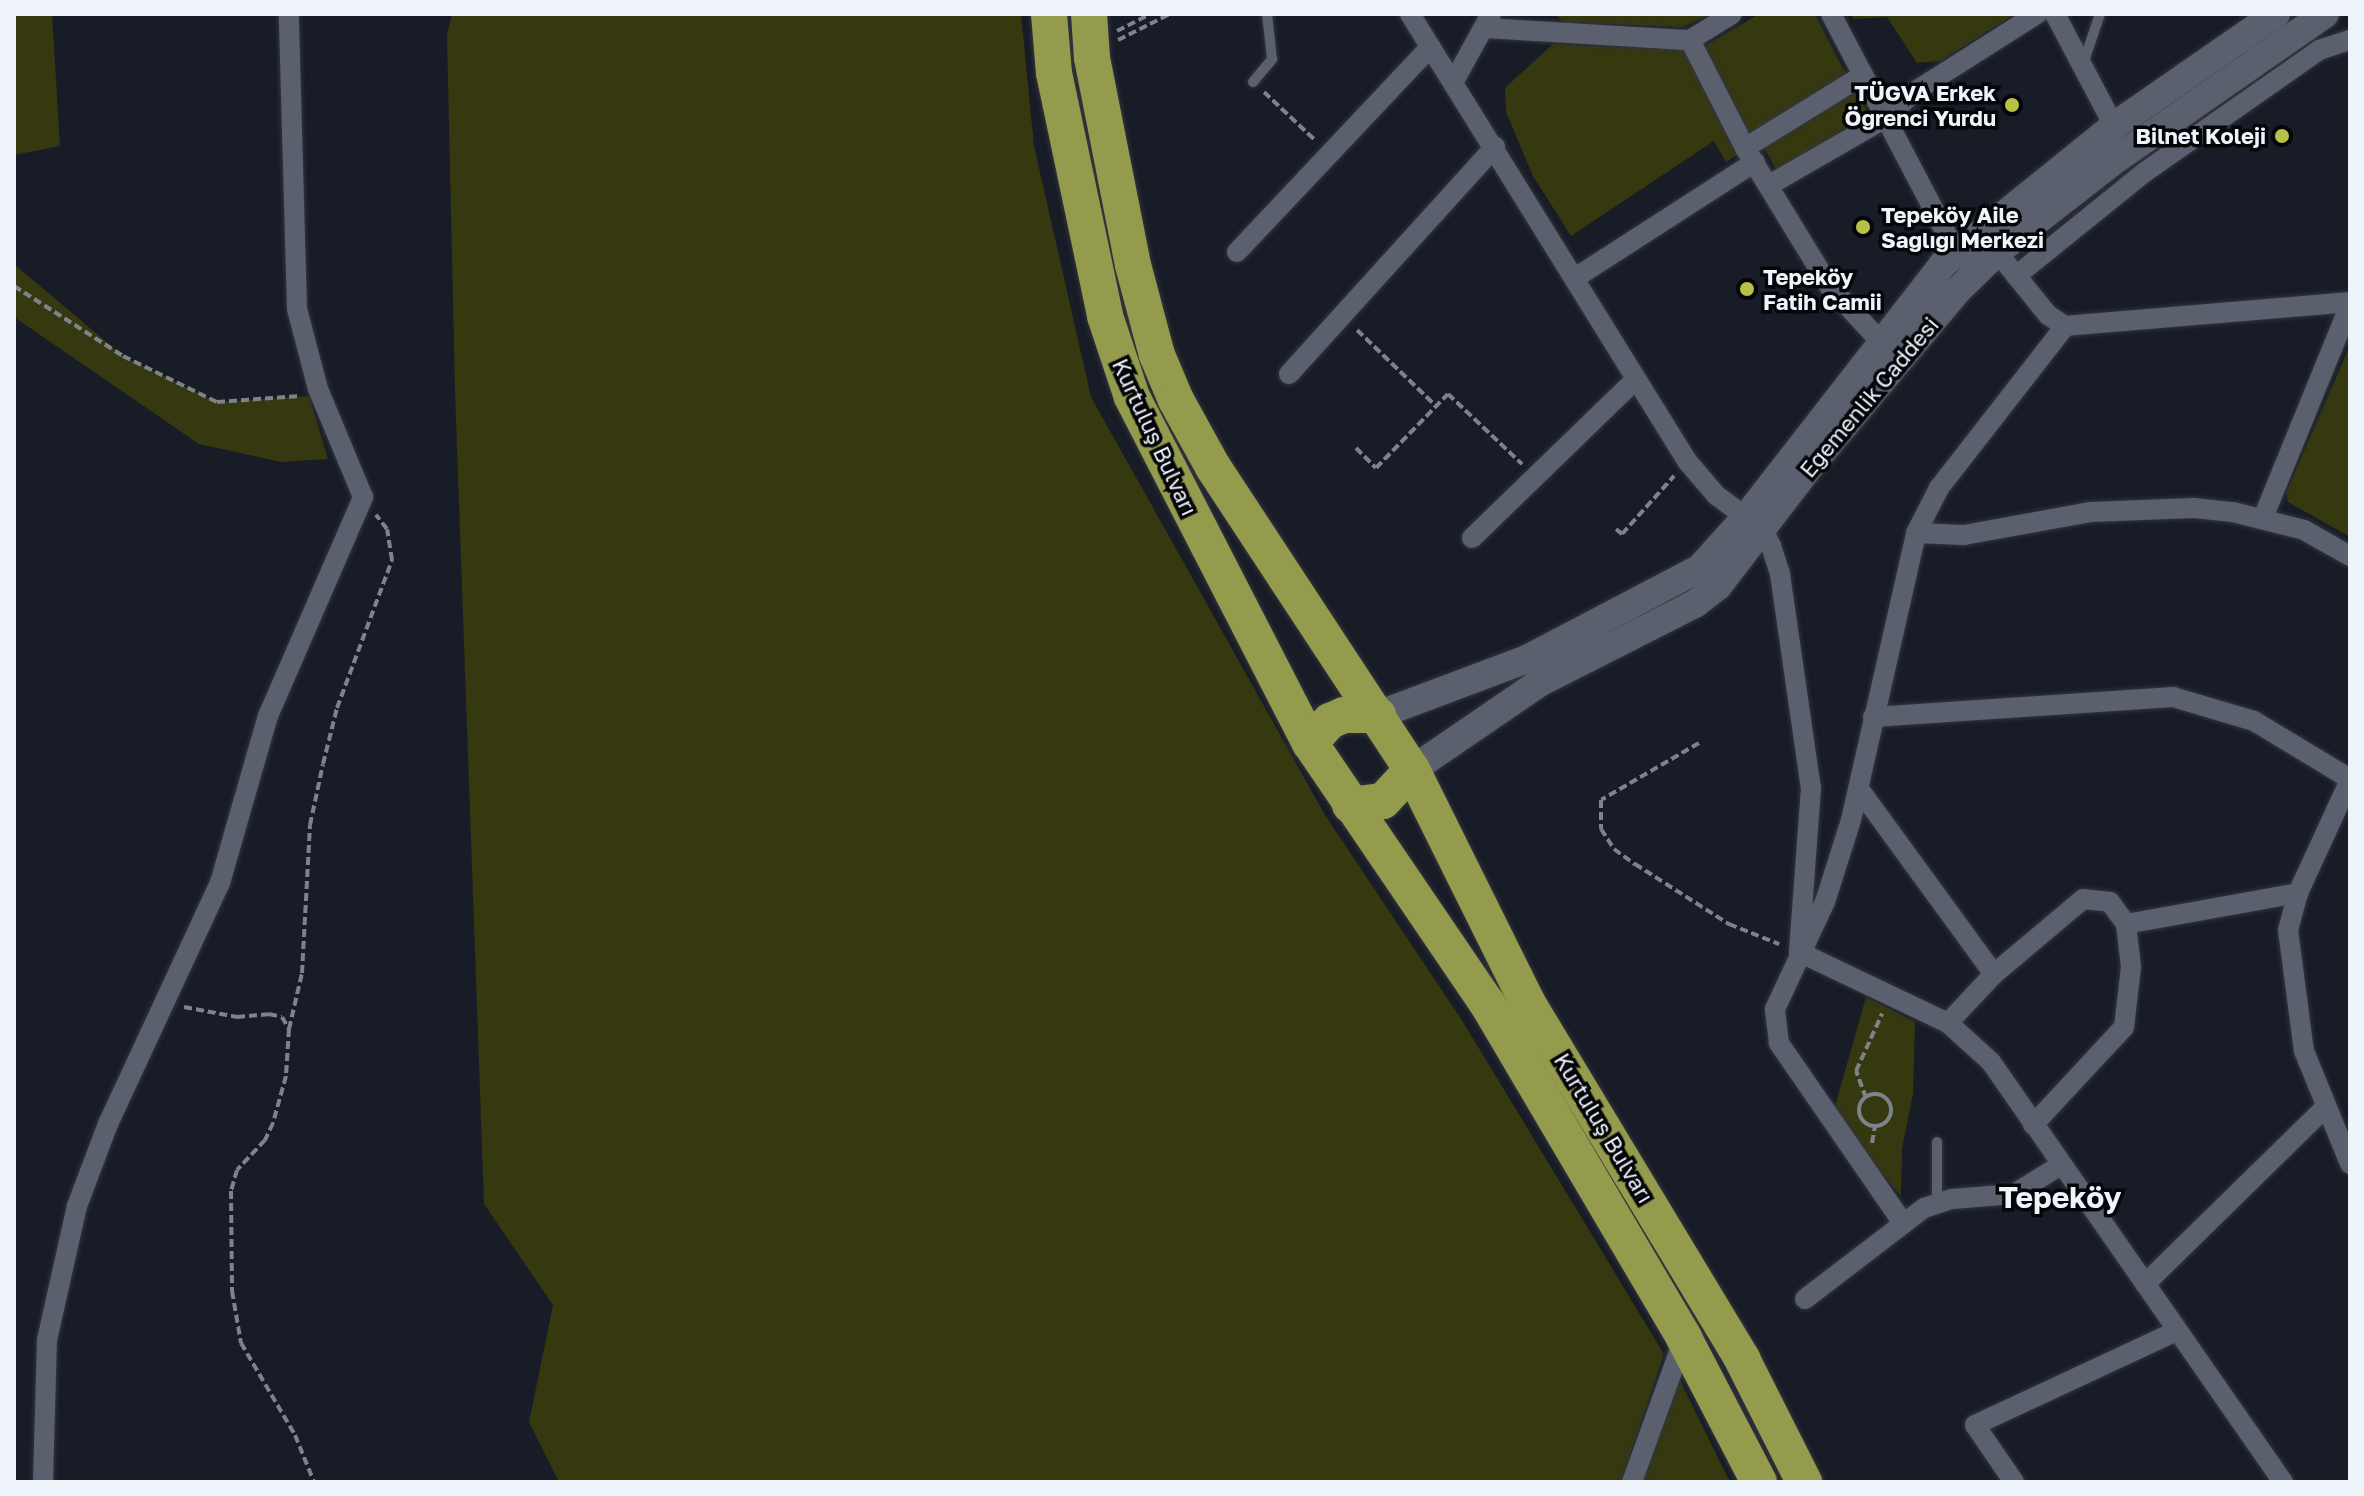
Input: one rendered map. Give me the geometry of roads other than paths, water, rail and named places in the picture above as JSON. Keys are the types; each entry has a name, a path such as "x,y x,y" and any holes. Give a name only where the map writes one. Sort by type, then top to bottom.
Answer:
{"highway":[{"name":"Kurtuluş Bulvarı","path":"1049,14 1064,123 1116,360 1310,743"},
{"name":"Kurtuluş Bulvarı","path":"1100,24 1092,58 1115,178 1157,355 1213,467 1378,715"},
{"path":"1344,715 1378,715 1412,770 1405,784 1383,801 1350,805 1310,743 1330,721 1344,715"},
{"name":"Kurtuluş Bulvarı","path":"1412,770 1527,1002 1742,1359 1804,1482"},
{"name":"Kurtuluş Bulvarı","path":"1350,805 1487,1003 1684,1338 1759,1482"}],"main road":[{"name":"Egemenlik Caddesi","path":"1412,770 1539,683 1709,595 1880,341 1956,252 2114,126 2276,14"},
{"name":"Egemenlik Caddesi","path":"1378,715 1498,672 1660,593 1716,554 1755,523 1935,317 1997,252 2120,155 2325,14"}],"street":[{"path":"43,1482 42,1405 59,1268 108,1124 220,883 268,716 363,497 322,397 297,309 289,14"},
{"path":"1410,14 1687,461 1716,495 1755,523 1780,574 1811,788 1799,952"},
{"path":"1453,83 1488,21 1690,40 1732,14"},
{"path":"1831,14 1956,252"},
{"path":"1771,184 1886,118 1914,92 2037,14"},
{"path":"2055,14 2114,126"},
{"path":"1690,40 1750,155 1771,184 1830,287 1880,341"},
{"path":"2016,276 2157,163 2319,50 2350,40"},
{"path":"1237,252 1430,47"},
{"path":"1575,278 1863,75"},
{"path":"1289,374 1495,147"},
{"path":"1997,252 2048,315 2065,326 2350,303 2263,518"},
{"path":"1903,1223 1857,1164 1774,1031 1775,1009 1825,902 1859,789 1916,533 1939,488 2065,326"},
{"path":"1472,538 1636,379"},
{"path":"1916,533 1991,532 2119,509 2194,508 2263,518 2304,530 2350,556"},
{"path":"1873,717 2173,697 2235,712 2350,780 2298,893 2288,930 2293,995 2304,1051 2350,1164"},
{"path":"1859,789 1994,974"},
{"path":"2126,924 2298,893"},
{"path":"1948,1023 1994,974 2083,899 2110,902 2126,924 2131,967 2124,1027 2033,1125"},
{"path":"1799,952 1948,1023 1991,1062 2283,1482"},
{"path":"2145,1284 2325,1108"},
{"path":"1805,1299 1903,1223 1937,1203 2014,1194 2061,1165"},
{"path":"2014,1482 1975,1425 2177,1331"},
{"path":"1632,1482 1684,1338"}],"lane":[{"path":"1253,82 1272,59 1267,14"},
{"path":"2083,66 2100,14"},
{"path":"1937,1142 1937,1203"}],"place":[{"name":"TÜGVA Erkek Öğrenci Yurdu","path":"2012,105"},
{"name":"Bilnet Koleji","path":"2282,136"},
{"name":"Tepeköy Aile Sağlığı Merkezi","path":"1863,227"},
{"name":"Tepeköy Fatih Camii","path":"1747,289"}],"district":[{"name":"Tepeköy","path":"2060,1197"}]}
